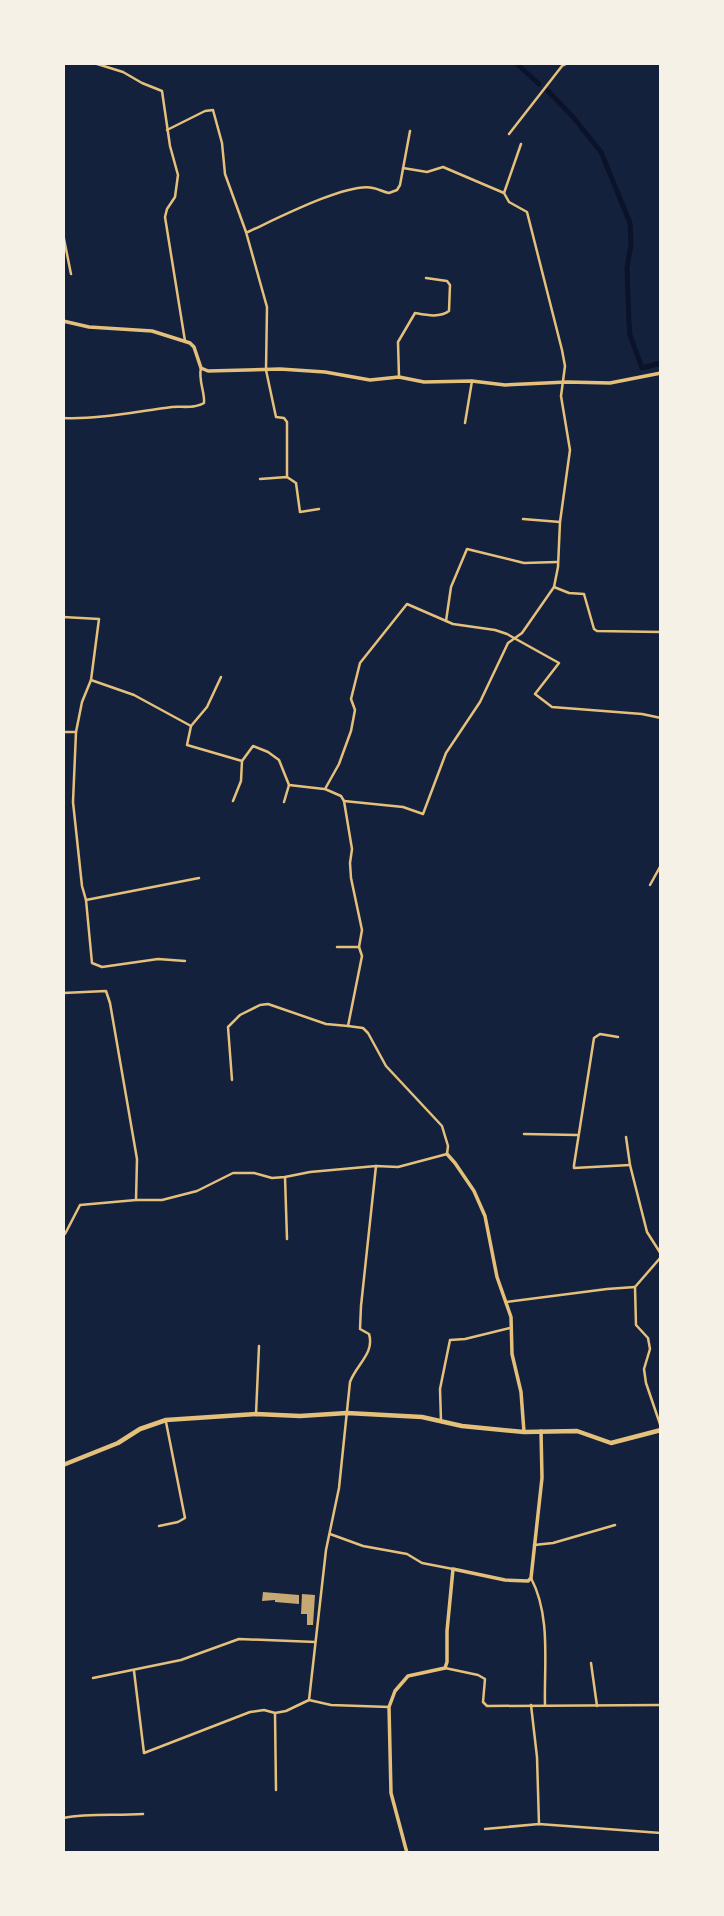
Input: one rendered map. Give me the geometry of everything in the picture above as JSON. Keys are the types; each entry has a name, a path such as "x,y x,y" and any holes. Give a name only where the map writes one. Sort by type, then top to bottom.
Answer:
{"main road":[{"path":"63,1465 166,1420 257,1414 300,1416 347,1413 422,1417 462,1426 524,1432 577,1431 616,1444 661,1428"}],"street":[{"path":"94,63 123,72 162,91 167,130 178,174 175,197 165,217 184,341"},
{"path":"509,134 562,66 568,63"},
{"path":"167,130 205,111 213,110 222,143 225,174 246,232 267,307 266,369 276,417 285,418 287,422 287,477"},
{"path":"246,232 319,199 363,187 393,192 400,185 410,131"},
{"path":"504,193 521,144"},
{"path":"344,801 403,807 424,814 446,753 480,702 508,643 522,633 554,587 570,450 561,396 565,366 527,212 509,202 504,193 443,167 426,172 403,168"},
{"path":"63,234 71,274"},
{"path":"399,377 398,342 415,313 429,316 445,314 449,310 450,285 447,281 426,278"},
{"path":"63,321 89,327 152,331 184,341 194,347 201,368 205,399 200,406 63,418"},
{"path":"201,368 208,371 266,369 325,372 370,380 399,377 424,382 472,381 505,385 610,383 661,373"},
{"path":"465,423 472,381"},
{"path":"260,479 287,477 296,483 300,512 318,509"},
{"path":"523,519 560,522"},
{"path":"446,621 451,587 467,549 524,564 557,562"},
{"path":"554,587 569,593 584,594 594,629 597,631 661,632"},
{"path":"325,789 339,764 351,731 355,710 351,699 360,663 407,604 446,621 495,630 559,663 535,694 552,707 661,718"},
{"path":"63,617 99,619 91,680 82,702 76,732 73,802 92,963 102,967 158,959 185,961"},
{"path":"221,677 206,707 191,726 187,745 242,761"},
{"path":"91,680 134,695 191,726"},
{"path":"63,732 76,732"},
{"path":"233,801 241,780 242,761 253,746 279,760 289,785 284,802"},
{"path":"289,785 325,789 341,796 344,801 352,849 351,878 362,930 359,947 362,956 348,1026"},
{"path":"650,885 661,865"},
{"path":"86,900 199,878"},
{"path":"337,947 359,947"},
{"path":"63,993 106,991 137,1159 136,1200"},
{"path":"232,1080 228,1027 240,1016 260,1005 275,1006 326,1024 363,1028 368,1033 386,1066 442,1126 448,1146 447,1154 474,1191 485,1216 497,1277 511,1317 512,1354 521,1392 524,1432"},
{"path":"618,1037 600,1034 594,1038 574,1168 630,1165"},
{"path":"524,1135 577,1135"},
{"path":"626,1138 647,1232 661,1256 635,1287 636,1325 648,1336 650,1349 644,1369 646,1383 661,1428"},
{"path":"63,1234 80,1205 162,1200 197,1191 233,1173 254,1173 272,1178 376,1166 398,1167 447,1154"},
{"path":"309,1700 330,1534 339,1488 350,1381 353,1372 367,1356 371,1341 371,1336 360,1329 376,1166"},
{"path":"285,1177 287,1239"},
{"path":"506,1302 527,1297 635,1287"},
{"path":"441,1421 440,1389 450,1340 466,1339 511,1328"},
{"path":"257,1414 259,1346"},
{"path":"159,1526 185,1518 166,1420"},
{"path":"541,1431 542,1478 531,1578 538,1597 546,1642 545,1705"},
{"path":"533,1545 553,1543 615,1525"},
{"path":"330,1534 363,1546 407,1554 422,1563 505,1580 522,1581 531,1578"},
{"path":"445,1668 453,1569"},
{"path":"93,1678 181,1660 239,1639 315,1642"},
{"path":"591,1663 597,1706"},
{"path":"407,1853 391,1793 389,1707 395,1691 408,1676 445,1668 478,1675 485,1679 483,1702 487,1706 661,1705"},
{"path":"134,1671 144,1753 250,1712 286,1712 309,1700 331,1705 389,1707"},
{"path":"531,1705 537,1756 539,1824"},
{"path":"275,1713 276,1790"},
{"path":"63,1818 86,1814 142,1814"},
{"path":"485,1829 539,1824 661,1833"}],"building":[{"path":"263,1592 299,1595 299,1604 262,1601"},
{"path":"302,1594 315,1595 313,1625 307,1625 307,1614 301,1614"}],"waterway":[{"path":"516,63 539,84"},
{"path":"548,91 601,152 630,223 631,244 627,268 630,335 642,368 661,363"}]}
